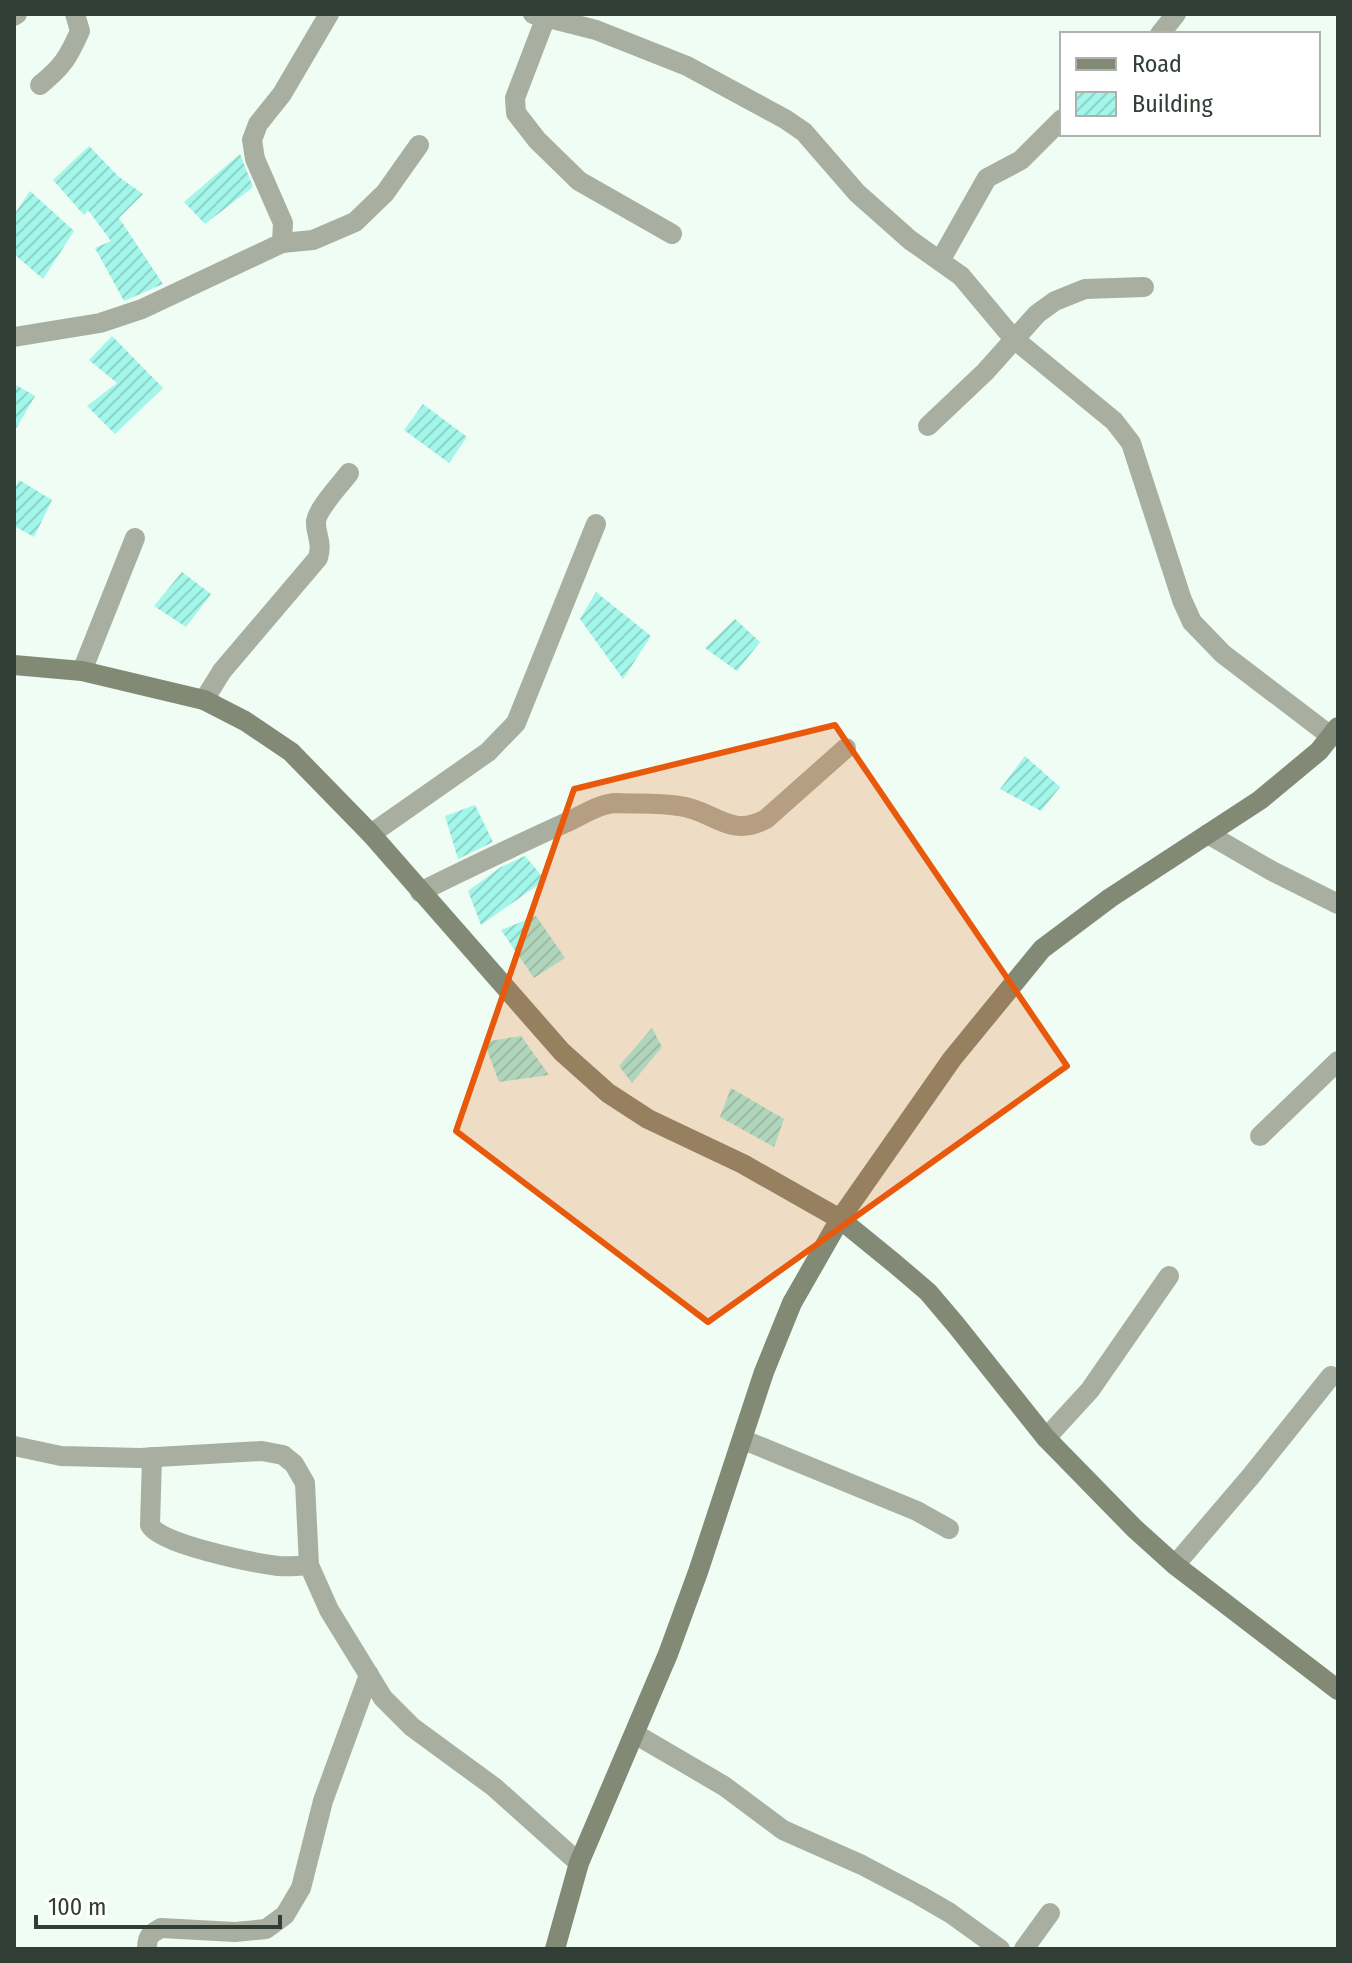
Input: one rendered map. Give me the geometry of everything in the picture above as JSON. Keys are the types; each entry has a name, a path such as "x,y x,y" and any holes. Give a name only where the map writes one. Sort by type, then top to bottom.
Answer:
{"street":[{"path":"40,85 62,67 71,51 80,31 75,14"},
{"path":"282,243 283,223 255,159 252,140 258,124 282,94 329,14"},
{"path":"1162,32 1176,14"},
{"path":"555,1949 579,1863 635,1734 688,1599 744,1440 764,1372 792,1303 840,1219 952,1059 1042,949 1110,898 1260,800 1319,751 1335,732 1223,654 1192,622 1173,574 1131,443 1114,421 1013,338 961,276 910,240 857,193 804,132 601,22 540,16 515,98 516,113 537,140 579,181 672,234"},
{"path":"940,261 987,178 1021,160 1060,121"},
{"path":"14,337 100,323 142,309 282,243 313,240 355,222 385,193 419,145"},
{"path":"928,426 985,372 1037,314 1055,301 1085,289 1144,287"},
{"path":"204,700 222,671 318,558 321,547 315,523 349,473"},
{"path":"371,834 488,752 516,723 596,524"},
{"path":"82,671 135,538"},
{"path":"14,665 82,671 204,700 245,721 291,752 371,834 562,1052 608,1093 648,1119 743,1164 840,1219 928,1292 1046,1438 1093,1488 1175,1565 1338,1690"},
{"path":"420,892 601,806 615,803 678,806 694,809 735,827 751,827 766,819 846,748"},
{"path":"1208,834 1338,904"},
{"path":"1260,1136 1338,1061"},
{"path":"1046,1438 1090,1390 1169,1276"},
{"path":"1175,1565 1331,1376"},
{"path":"744,1440 917,1511 949,1529"},
{"path":"14,1446 61,1456 152,1457 262,1451 283,1455 294,1464 305,1483 309,1565 329,1610 383,1698 412,1727 494,1787 579,1863"},
{"path":"152,1457 150,1525 158,1535 229,1558 282,1567 309,1565"},
{"path":"147,1949 147,1939 151,1933 161,1928 235,1932 266,1929 285,1915 301,1888 323,1801 369,1675"},
{"path":"635,1734 724,1786 783,1830 862,1865 919,1895 1000,1949"},
{"path":"1024,1949 1050,1913"}],"highlighted area":[{"path":"835,725 1067,1066 708,1322 456,1131 574,789"}],"building":[{"path":"89,146 119,177 143,194 119,218 163,284 124,301 95,248 111,241 88,210 84,215 53,180"},
{"path":"240,154 253,187 205,224 184,202"},
{"path":"30,191 74,231 43,279 14,254 14,215"},
{"path":"112,336 163,388 115,434 87,406 117,383 89,360"},
{"path":"14,384 35,396 14,432"},
{"path":"423,404 467,437 449,463 404,430"},
{"path":"19,480 52,500 34,537 14,526 14,490"},
{"path":"182,572 211,594 186,627 154,606"},
{"path":"596,592 651,636 623,679 580,619"},
{"path":"735,619 760,642 737,671 705,648"},
{"path":"1025,756 1060,787 1041,811 1000,789"},
{"path":"475,805 493,842 458,859 445,816"},
{"path":"525,856 545,880 481,925 468,891 501,867"},
{"path":"536,916 565,958 534,978 501,930"},
{"path":"652,1028 662,1047 632,1083 619,1066"},
{"path":"521,1036 549,1075 499,1082 484,1042"},
{"path":"731,1088 784,1119 774,1147 720,1117"}]}
